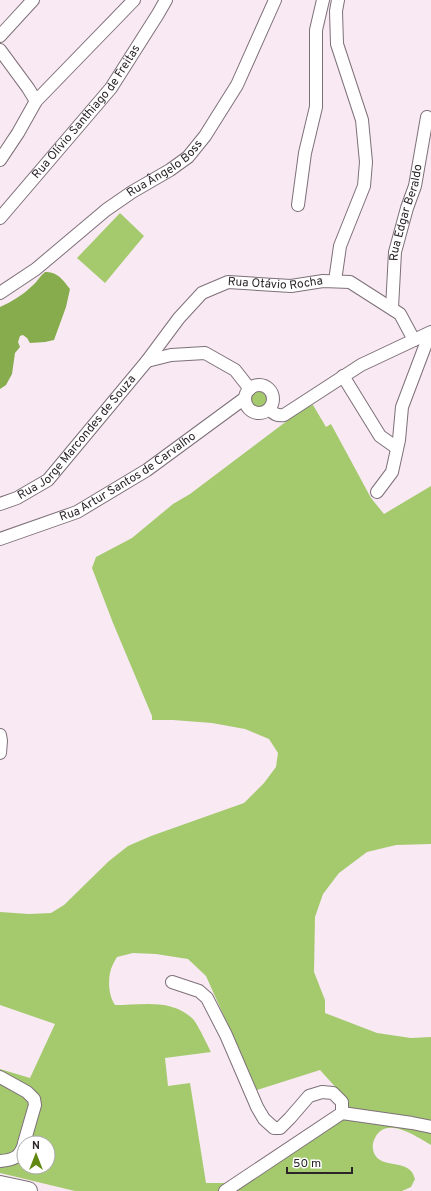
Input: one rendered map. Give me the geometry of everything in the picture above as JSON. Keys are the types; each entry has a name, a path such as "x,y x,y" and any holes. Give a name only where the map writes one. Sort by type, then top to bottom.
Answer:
{"highway":[{"path":"0,1185 28,1191"}],"street":[{"path":"0,36 33,0"},
{"path":"0,160 18,133 36,100 134,0"},
{"name":"Rua Olívio Santhiago de Freitas","path":"0,218 111,88 166,0"},
{"name":"Rua Ângelo Boss","path":"0,293 36,269 106,210 188,157 205,136 237,85 275,0"},
{"path":"298,205 305,153 316,107 316,30 323,0"},
{"path":"335,281 340,246 364,186 366,162 362,120 337,44 336,11 338,0"},
{"path":"0,50 36,100"},
{"name":"Rua Edgar Beraldo","path":"392,308 394,252 415,186 427,117"},
{"name":"Rua Otávio Rocha","path":"147,361 179,318 202,293 228,282 291,286 323,280 350,282 400,314 414,340"},
{"path":"269,409 275,415 284,415 361,365 414,340 430,340 402,407 397,448 392,472 377,492"},
{"path":"147,361 171,355 205,353 235,370 247,394 247,406 250,410 260,414 269,409 273,404 273,394 268,388 258,385 247,394"},
{"name":"Rua Jorge Marcondes de Souza","path":"0,504 17,498 48,480 147,361"},
{"path":"343,376 380,436 397,448"},
{"name":"Rua Artur Santos de Carvalho","path":"0,539 77,512 147,470 247,394"},
{"path":"0,735 0,753"},
{"path":"172,982 199,991 207,998 226,1035 257,1107 264,1119 274,1128 280,1128 309,1096 322,1092 333,1093 342,1102 342,1113"},
{"path":"0,1077 27,1092 34,1099 35,1105 26,1135"},
{"path":"225,1191 342,1113 412,1123 431,1128"},
{"path":"0,1161 16,1157"}],"shaded area":[{"path":"120,213 144,236 105,283 77,258"},
{"path":"45,272 53,273 62,279 70,289 66,307 54,340 30,343 23,335 20,336 18,342 20,347 15,353 12,374 6,385 0,389 0,307 13,301 25,292"},
{"path":"259,389 266,392 269,399 266,406 259,409 252,406 249,399 252,392"},
{"path":"313,405 326,427 331,424 371,498 384,514 431,486 431,844 396,845 367,852 339,873 323,894 315,917 314,972 325,1000 325,1013 377,1033 411,1038 431,1037 431,1145 410,1133 394,1128 386,1128 380,1131 373,1142 375,1155 378,1159 387,1163 403,1166 413,1174 415,1179 411,1187 402,1191 75,1191 0,1173 0,1069 30,1078 55,1024 0,1005 0,912 29,914 51,913 64,905 109,861 128,846 151,836 244,803 264,783 276,767 278,753 269,739 245,729 212,723 152,720 152,716 113,623 92,568 96,557 132,538 173,504 190,494 304,408","holes":["133,953 156,954 188,959 206,976 257,1090 320,1070 349,1102 285,1146 245,1183 206,1183 190,1083 168,1086 165,1058 211,1052 193,1019 185,1012 166,1005 115,1005 111,998 109,977 117,957"]}]}
